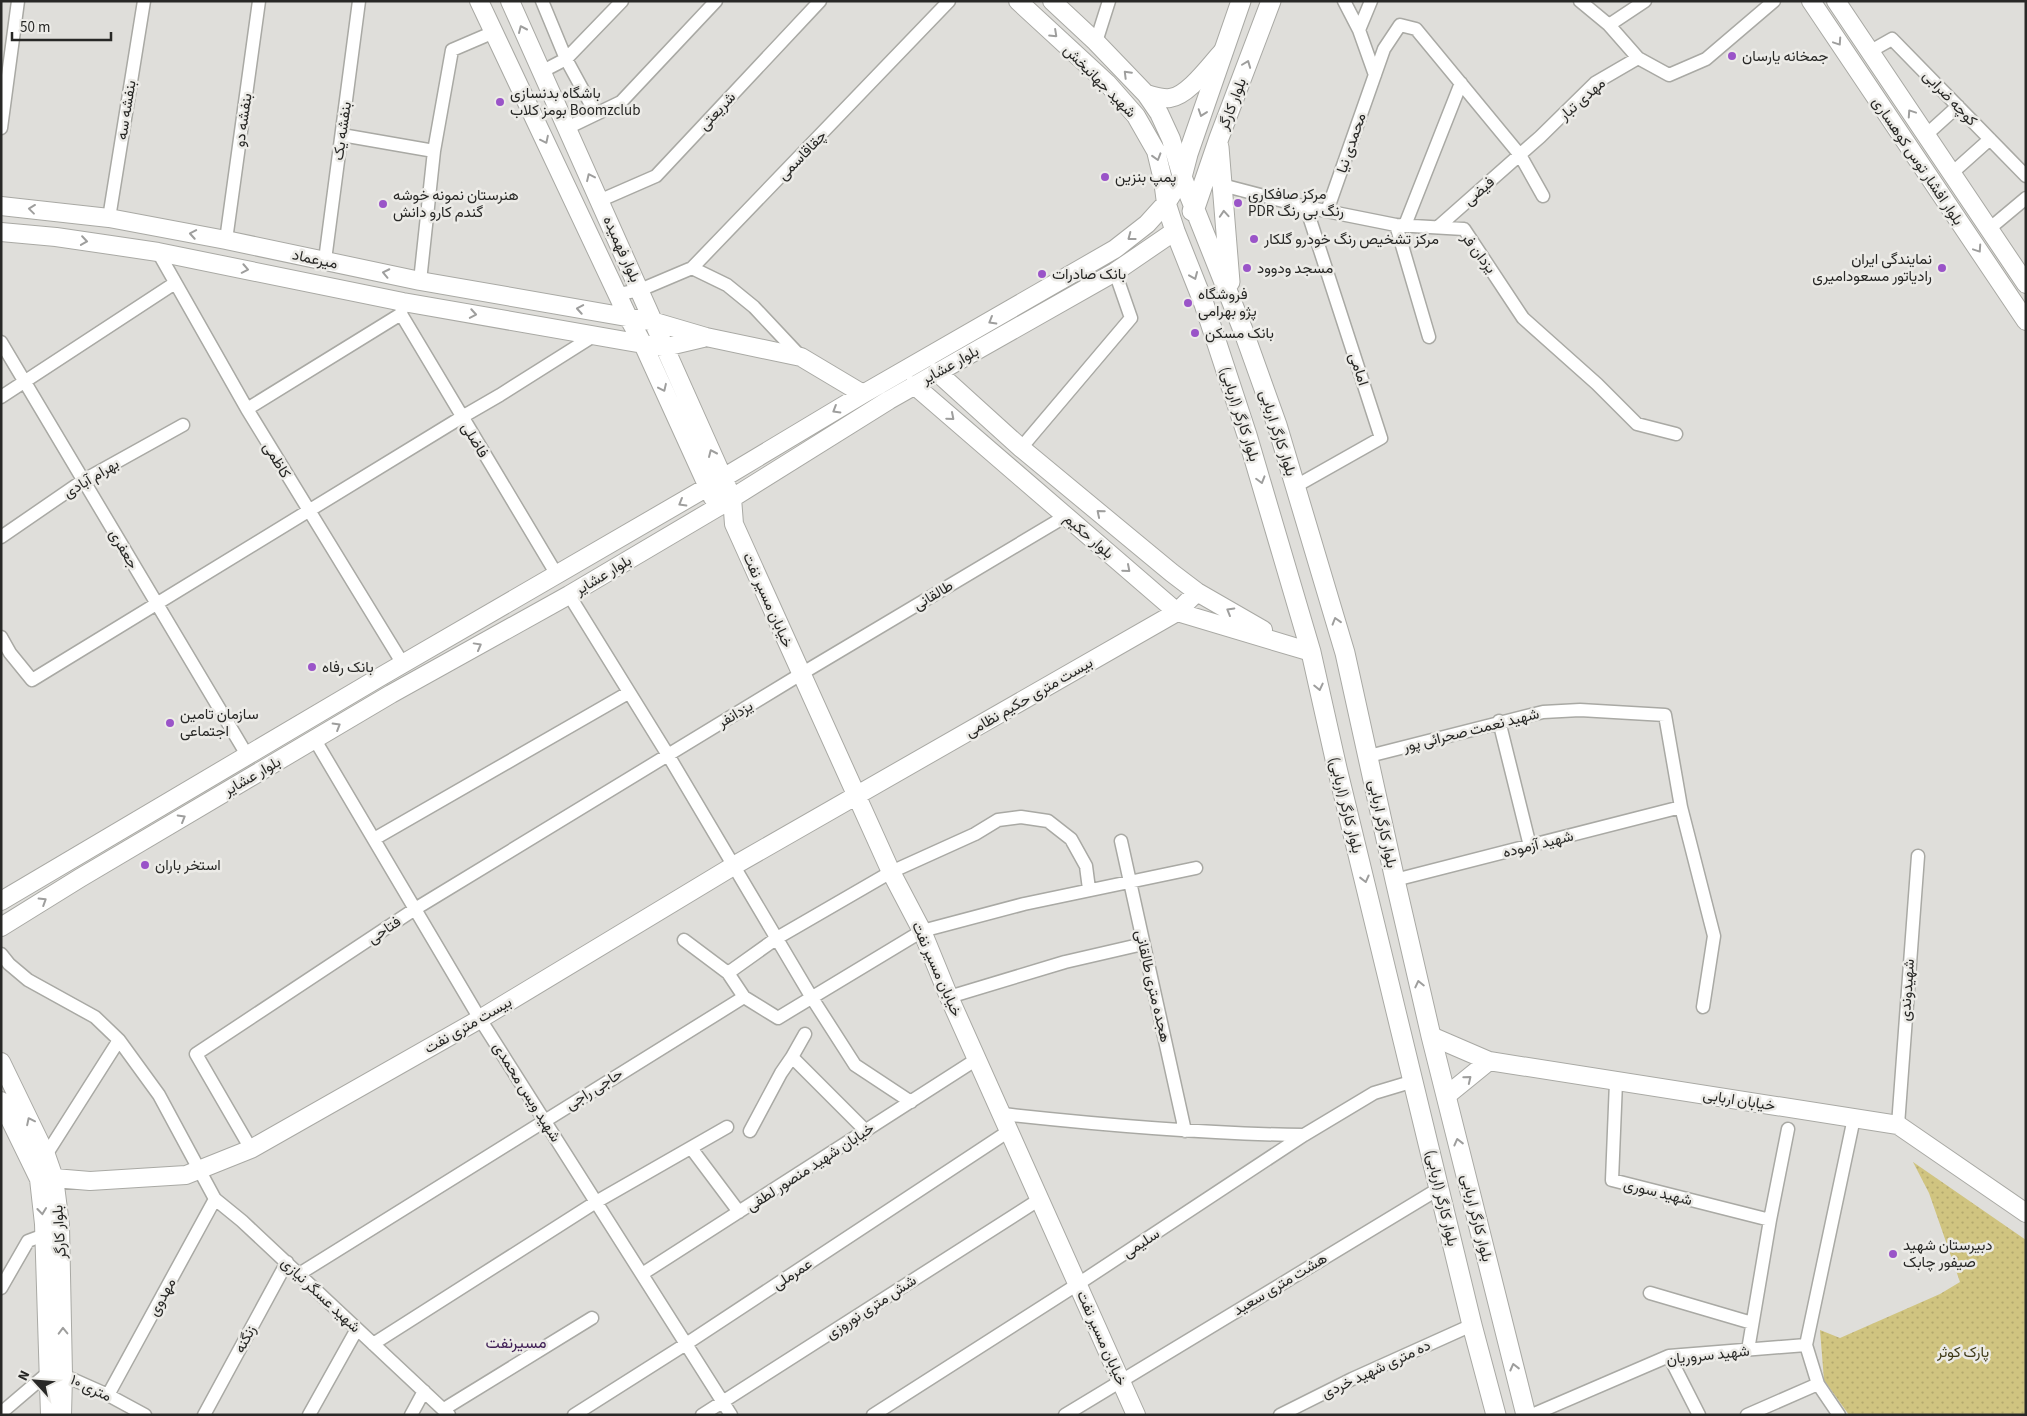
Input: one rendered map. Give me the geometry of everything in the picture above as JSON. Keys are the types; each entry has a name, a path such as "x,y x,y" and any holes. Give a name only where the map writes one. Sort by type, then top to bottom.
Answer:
{"main road":[{"name":"بلوار کارگر","path":"1166,204 1182,177 1222,52 1241,1"},
{"name":"بلوار کارگر","path":"1195,208 1219,138 1271,1"},
{"path":"1219,138 1231,298"},
{"name":"بلوار کارگر اربابی","path":"1182,177 1231,298 1277,425 1345,653 1431,1036 1526,1415"},
{"name":"بلوار کارگر (اربابی)","path":"1166,204 1198,286 1247,435 1311,652 1337,768 1472,1325 1496,1415"},
{"name":"بلوار عشایر","path":"1175,231 1195,208"},
{"path":"1247,435 1277,425"}],"street":[{"path":"1,128 18,1"},
{"name":"بنفشه سه","path":"109,218 144,1"},
{"name":"بنفشه دو","path":"226,240 259,1"},
{"name":"بنفشه یک","path":"325,260 359,1"},
{"name":"بلوار فهمیده","path":"479,1 619,294 628,317 716,483"},
{"name":"بلوار فهمیده","path":"510,1 655,322 716,483"},
{"path":"542,1 566,59 596,114"},
{"path":"541,72 566,59 622,1"},
{"path":"567,128 621,102 716,1"},
{"name":"شریعتی","path":"601,200 656,176 820,1"},
{"name":"چقاقاسمی","path":"619,294 640,290 692,268 949,1"},
{"name":"شهید جهانبخش","path":"1018,1 1107,83 1136,116 1156,151 1163,180 1166,204"},
{"path":"1096,42 1109,1"},
{"path":"1344,1 1359,30 1375,75"},
{"path":"1359,30 1371,1"},
{"path":"1580,1 1608,25 1638,58 1669,75 1706,58 1774,1"},
{"path":"1608,25 1645,1"},
{"name":"بلوار افشار توس کوهساری","path":"1811,1 2026,321"},
{"name":"بلوار افشار توس کوهساری","path":"1836,1 2026,284"},
{"name":"شهید جهانبخش","path":"1054,2 1146,94 1159,114 1171,139 1182,177"},
{"name":"محمدی نیا","path":"1327,211 1384,49 1400,25 1416,28 1460,83"},
{"path":"420,280 434,151 452,50 494,32"},
{"name":"کوچه ضرابی","path":"1869,52 1892,39 2026,176"},
{"path":"1146,94 1162,99 1178,96 1222,52"},
{"name":"مهدی تبار","path":"1520,155 1595,83 1638,58"},
{"path":"1429,337 1400,225 1460,83 1520,155 1543,196"},
{"path":"1926,135 1958,106"},
{"path":"342,135 434,151"},
{"path":"1952,173 1990,139"},
{"name":"فیضی","path":"1438,227 1520,155"},
{"name":"یزدان فر","path":"1222,185 1306,207 1400,225 1464,229 1523,318 1597,384 1637,424 1676,434"},
{"path":"1990,229 2026,198"},
{"name":"بلوار عشایر","path":"1,901 247,755 716,483 863,394 1115,249 1147,224 1166,204"},
{"name":"میرعماد","path":"1,206 109,218 446,285 655,322 706,337 802,357 863,394"},
{"name":"امامی","path":"1296,486 1382,438 1306,207"},
{"name":"بلوار عشایر","path":"1,927 80,878 315,740 569,595 937,372 1115,272 1175,231"},
{"name":"میرعماد","path":"1,232 56,237 158,252 402,308 443,309 643,344 665,346 706,337"},
{"name":"کاظمی","path":"158,252 247,409 403,664"},
{"path":"692,268 728,285 754,307 802,357"},
{"path":"1021,448 1131,318 1115,272"},
{"path":"1,397 175,283"},
{"path":"443,309 446,285"},
{"path":"247,409 402,308"},
{"name":"فاضلی","path":"402,308 462,417 557,575"},
{"path":"1,637 10,653 32,680 308,510 598,336"},
{"name":"جعفری","path":"1,342 247,755"},
{"name":"بلوار حکیم","path":"937,372 1021,448 1197,592 1287,645"},
{"name":"بلوار حکیم","path":"914,386 1177,612 1311,652"},
{"name":"بهرام آبادی","path":"1,537 84,480 183,425"},
{"name":"خیابان مسیر نفت","path":"716,483 890,872 922,931 949,997 1136,1415"},
{"name":"طالقانی","path":"801,674 1066,516"},
{"name":"بیست متری حکیم نظامی","path":"857,796 1177,612 1197,592"},
{"path":"569,595 668,755 812,998 855,1066 911,1102"},
{"name":"یزدانفر","path":"668,755 801,674"},
{"path":"374,839 628,693"},
{"name":"شهید نعمت صحرائی پور","path":"1368,756 1499,721 1544,712 1580,710 1665,715 1681,807"},
{"path":"1499,721 1530,846"},
{"name":"شهید ویس محمدی","path":"315,740 480,1019 731,1415"},
{"name":"فتاحی","path":"251,1149 196,1054 415,909 668,755"},
{"name":"بیست متری نفت","path":"47,1179 90,1181 186,1175 251,1149 480,1019 735,866 857,796"},
{"path":"1681,807 1714,936 1703,1007"},
{"name":"شهید آزموده","path":"1395,880 1681,807"},
{"path":"728,973 777,938 890,872 975,834 998,820 1020,817 1048,821 1071,839 1086,866 1090,889"},
{"name":"هجده متری طالقانی","path":"1120,841 1185,1131"},
{"name":"شهیدوندی","path":"1898,1125 1918,856"},
{"path":"684,940 728,973 744,997 778,1018 922,931 1024,904 1129,880 1196,868"},
{"path":"949,997 1065,962 1144,944"},
{"name":"شهید عسگر نیازی","path":"1,954 9,964 28,980 94,1017 119,1040 159,1095 215,1199 287,1262 446,1412"},
{"name":"حاجی راجی","path":"299,1274 744,997"},
{"path":"750,1131 781,1073 805,1034"},
{"name":"خیابان اربابی","path":"1431,1036 1489,1062 1898,1125 2026,1213"},
{"path":"46,1155 119,1040"},
{"path":"792,1057 866,1131"},
{"name":"خیابان شهید منصور لطفی","path":"642,1274 977,1059"},
{"name":"بلوار کارگر","path":"1,1062 46,1155 47,1179 44,1235 56,1374 62,1415"},
{"path":"1446,1096 1489,1062"},
{"name":"سلیمی","path":"873,1415 1078,1284 1304,1135 1374,1093 1414,1081"},
{"name":"شهید سوری","path":"1616,1082 1612,1180 1770,1220"},
{"name":"بلوار کارگر","path":"2,1103 47,1179 60,1225 56,1374 50,1415"},
{"path":"1002,1114 1124,1127 1304,1135"},
{"path":"1838,1415 1818,1384 1806,1345 1854,1118"},
{"path":"373,1344 596,1202 727,1127"},
{"path":"1748,1350 1770,1220 1788,1129"},
{"name":"عمرملی","path":"574,1415 686,1344 1009,1131"},
{"path":"690,1148 739,1212"},
{"name":"هشت متری سعید","path":"1065,1415 1440,1188"},
{"name":"مهدوی","path":"108,1395 215,1199"},
{"name":"شش متری نوروزی","path":"702,1415 1040,1199"},
{"path":"1,1288 28,1241 44,1235"},
{"name":"زنگنه","path":"204,1415 287,1262"},
{"path":"1650,1293 1752,1323"},
{"path":"446,1412 592,1318"},
{"name":"ده متری شهید خردی","path":"1280,1415 1352,1379 1472,1325"},
{"path":"309,1415 357,1328"},
{"name":"شهید سروریان","path":"1532,1415 1669,1356 1806,1345"},
{"path":"1669,1356 1699,1415"},
{"path":"1,1413 56,1374"},
{"name":"۱۰ متری","path":"56,1374 108,1395 145,1415"},
{"path":"1747,1415 1818,1384"},
{"path":"411,1415 424,1391"}],"green space":[{"name":"پارک کوثر","path":"1913,1162 2026,1240 2026,1415 1849,1415 1824,1380 1820,1330 1840,1338 1940,1294 1960,1282 1929,1193"}],"place":[{"name":"جمخانه یارسان","path":"1732,56"},
{"name":"باشگاه بدنسازی بومز کلاب Boomzclub","path":"500,102"},
{"name":"پمپ بنزین","path":"1105,177"},
{"name":"مرکز صافکاری PDR رنگ بی رنگ","path":"1238,203"},
{"name":"هنرستان نمونه خوشه گندم کارو دانش","path":"383,204"},
{"name":"مرکز تشخیص رنگ خودرو گلکار","path":"1254,239"},
{"name":"مسجد ودوود","path":"1247,268"},
{"name":"نمایندگی ایران رادیاتور مسعودامیری","path":"1942,268"},
{"name":"بانک صادرات","path":"1042,274"},
{"name":"فروشگاه پژو بهرامی","path":"1188,303"},
{"name":"بانک مسکن","path":"1195,333"},
{"name":"بانک رفاه","path":"312,667"},
{"name":"سازمان تامین اجتماعی","path":"170,723"},
{"name":"استخر باران","path":"145,865"},
{"name":"دبیرستان شهید صیفور چابک","path":"1893,1254"}],"district":[{"name":"مسیرنفت","path":"516,1342"}]}
